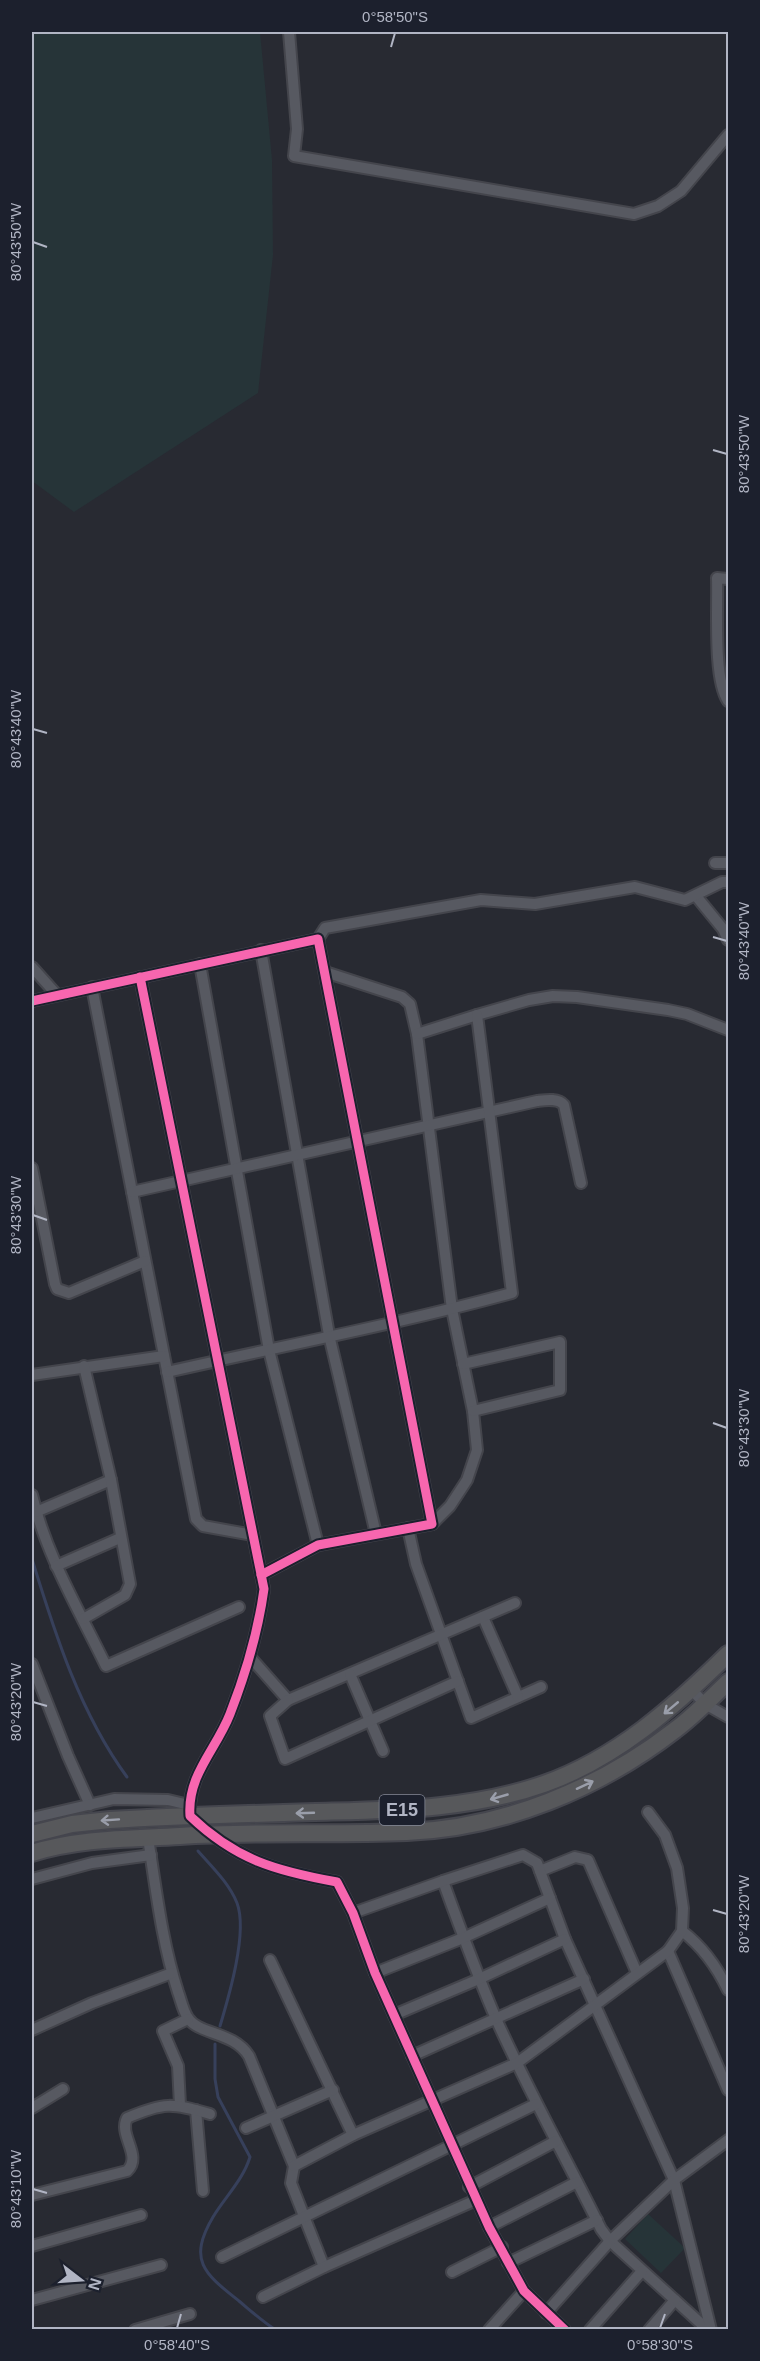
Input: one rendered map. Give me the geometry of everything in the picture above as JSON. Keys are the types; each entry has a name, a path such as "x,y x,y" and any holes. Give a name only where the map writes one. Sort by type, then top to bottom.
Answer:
{"highway":[{"name":"E15","path":"32,1834 72,1824 189,1810 412,1810 488,1800 545,1784 604,1755 639,1734 692,1690 729,1654"},
{"name":"E15","path":"32,1854 92,1840 209,1834 409,1832 488,1821 545,1803 610,1773 644,1753 676,1730 729,1684"},
{"path":"729,1684 729,1701"}],"street":[{"path":"289,32 297,129 294,156 634,214 658,206 681,191 729,135"},
{"path":"729,579 717,578 720,677 724,695 729,701"},
{"path":"715,863 729,863"},
{"path":"432,1524 318,939 325,928 482,900 535,904 635,887 685,900 710,887 729,882"},
{"path":"696,896 723,929 729,940"},
{"path":"32,1001 318,939"},
{"path":"261,951 329,1335 376,1534"},
{"path":"200,964 269,1350 318,1545"},
{"path":"32,967 57,995"},
{"path":"261,1575 318,1545 432,1524 450,1506 467,1480 477,1450 473,1411 452,1309 417,1034 410,1004 402,997 325,972"},
{"path":"140,976 264,1589 259,1627 250,1657 229,1717 190,1790 189,1810"},
{"path":"92,987 196,1519 203,1526 253,1535"},
{"path":"417,1034 529,1000 553,996 577,997 668,1010 687,1014 729,1030"},
{"path":"167,1372 329,1335 392,1324 512,1293 477,1015"},
{"path":"132,1192 537,1101 561,1101 564,1105 581,1183"},
{"path":"32,1168 57,1289 69,1293 146,1261"},
{"path":"463,1364 560,1342 560,1390 473,1411"},
{"path":"32,1375 164,1356"},
{"path":"83,1619 125,1595 130,1584 111,1480 84,1366"},
{"path":"36,1512 111,1480"},
{"path":"32,1495 56,1566 106,1666 239,1607"},
{"path":"408,1528 416,1564 471,1718 541,1688"},
{"path":"56,1566 120,1538"},
{"path":"458,1681 285,1759 270,1716 288,1700 515,1603"},
{"path":"483,1617 518,1697"},
{"path":"250,1657 288,1700"},
{"path":"32,1664 90,1805"},
{"path":"350,1674 382,1751"},
{"path":"692,1690 705,1704 729,1717"},
{"path":"32,1818 114,1799 168,1800 189,1810 209,1834 252,1861 290,1873 337,1882 353,1913 375,1973 434,2100 469,2187 489,2227 502,2247 524,2291 563,2329"},
{"path":"294,2166 353,2135 517,2063 668,1951 682,1931 683,1908 677,1868 664,1834 648,1812"},
{"path":"148,1838 172,1973 188,2019 193,2024 232,2039 245,2050 294,2166 291,2183 324,2267"},
{"path":"32,1880 92,1863 150,1855"},
{"path":"353,1913 523,1855 537,1863 565,1939 674,2180 710,2330"},
{"path":"540,1871 575,1857 588,1860 637,1973"},
{"path":"442,1881 496,2020 536,2104 609,2241 710,2330"},
{"path":"375,1973 463,1938 550,1898"},
{"path":"682,1931 719,1970 729,1990"},
{"path":"394,2015 565,1939"},
{"path":"668,1951 729,2090"},
{"path":"270,1960 353,2135"},
{"path":"32,2030 92,2003 172,1973"},
{"path":"412,2056 584,1979"},
{"path":"180,2105 178,2066 163,2031 188,2019"},
{"path":"32,2108 63,2089"},
{"path":"246,2128 333,2090"},
{"path":"222,2257 536,2104"},
{"path":"32,2195 127,2171 132,2166 133,2160 124,2127 127,2118 156,2106 180,2105 210,2114"},
{"path":"196,2110 203,2191"},
{"path":"546,2313 609,2241 674,2180 729,2140"},
{"path":"469,2187 556,2141"},
{"path":"489,2227 577,2182"},
{"path":"263,2297 324,2267 476,2200"},
{"path":"32,2246 141,2215"},
{"path":"508,2263 597,2220"},
{"path":"452,2272 502,2247"},
{"path":"32,2300 161,2265"},
{"path":"590,2330 642,2271"},
{"path":"489,2330 524,2291"},
{"path":"649,2330 675,2300"},
{"path":"135,2330 190,2314"}],"shaded area":[{"path":"32,32 260,32 272,160 273,255 258,393 74,512 32,481"},
{"path":"648,2214 685,2248 661,2273 625,2239"}],"waterway":[{"path":"32,1559 50,1616 82,1700 110,1752 127,1777"},
{"path":"198,1851 230,1889 240,1915 236,1964 220,2026"},
{"path":"215,2044 215,2079 218,2097 250,2157 243,2173 205,2232 201,2245 201,2256 209,2274 217,2283 276,2330"}],"cycle path":[{"path":"32,1001 318,939 432,1524 318,1545 261,1575"},
{"path":"140,977 264,1589 251,1653 230,1714 193,1788 190,1816 224,1843 258,1861 276,1868 337,1882 353,1913 375,1973 489,2227 524,2291 565,2330"}]}
